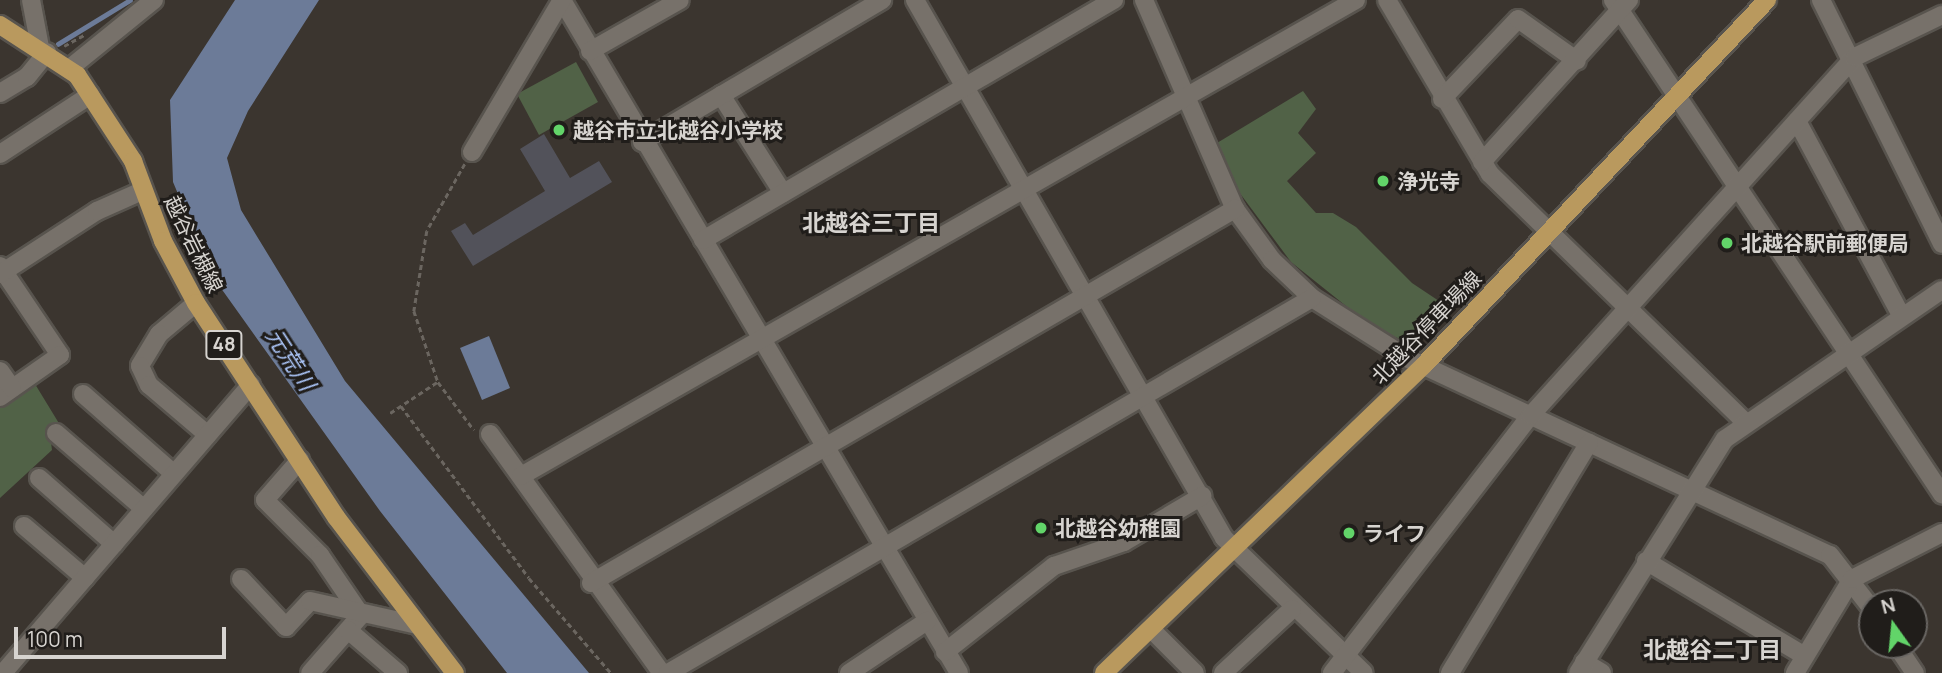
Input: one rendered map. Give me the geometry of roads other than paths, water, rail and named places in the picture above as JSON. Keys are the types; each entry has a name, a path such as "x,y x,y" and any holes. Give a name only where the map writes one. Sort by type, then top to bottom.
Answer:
{"main road":[{"name":"北越谷停車場線","path":"1104,673 1423,365 1767,0"},
{"name":"越谷岩槻線","path":"0,25 70,68 90,95 130,154 196,303 300,460 417,625 455,673"}],"street":[{"path":"0,93 27,77 43,49 31,0"},
{"path":"70,68 154,0"},
{"path":"562,0 642,142 703,240 883,550 959,673"},
{"path":"472,152 562,0"},
{"path":"590,51 680,0"},
{"path":"642,142 882,0"},
{"path":"915,0 1233,551 1344,658 1364,673"},
{"path":"703,240 1114,0"},
{"path":"1144,0 1235,209 1272,260 1312,298 1362,334 1423,365 1830,555 1859,589"},
{"path":"521,476 763,344 1356,0"},
{"path":"1387,0 1442,99 1482,162 1746,423"},
{"path":"1821,0 1855,58 1942,244"},
{"path":"1482,162 1577,61 1621,3 1675,95 1942,494"},
{"path":"1332,673 1531,415 1855,58 1942,15"},
{"path":"1442,99 1518,19 1577,61"},
{"path":"0,154 90,95"},
{"path":"721,95 783,193"},
{"path":"1797,121 1902,317"},
{"path":"0,371 6,393 61,355 1,271 97,211 144,190"},
{"path":"592,583 1235,209"},
{"path":"1602,673 1581,668 1689,488 1725,439 1942,290"},
{"path":"668,673 1144,399 1312,298"},
{"path":"196,303 159,334 140,366 149,385 208,435"},
{"path":"3,673 251,385"},
{"path":"83,394 174,474"},
{"path":"57,433 144,509"},
{"path":"490,434 592,583 662,673"},
{"path":"1450,673 1589,443"},
{"path":"300,460 265,500 320,555 361,615"},
{"path":"39,478 114,544"},
{"path":"946,652 1054,566 1124,542 1202,496"},
{"path":"24,526 85,578"},
{"path":"1795,673 1852,579 1942,533"},
{"path":"1646,561 1805,656"},
{"path":"241,579 286,627 310,601 361,615 417,625"},
{"path":"1223,673 1292,609"},
{"path":"310,673 361,615"},
{"path":"849,673 927,621"},
{"path":"1151,629 1195,673"},
{"path":"348,630 398,673"}],"water":[{"name":"元荒川","path":"235,0 319,0 248,111 227,158 241,210 345,381 589,673 507,673 380,511 213,277 173,182 170,100"},
{"path":"489,336 510,388 482,400 460,348"}],"waterway":[{"path":"58,44 130,0"}],"place":[{"name":"越谷市立北越谷小学校","path":"559,130"},
{"name":"浄光寺","path":"1383,181"},
{"name":"北越谷駅前郵便局","path":"1727,243"},
{"name":"北越谷幼稚園","path":"1041,528"},
{"name":"ライフ","path":"1349,533"}],"district":[{"name":"北越谷三丁目","path":"871,222"},
{"name":"北越谷二丁目","path":"1712,649"}]}
